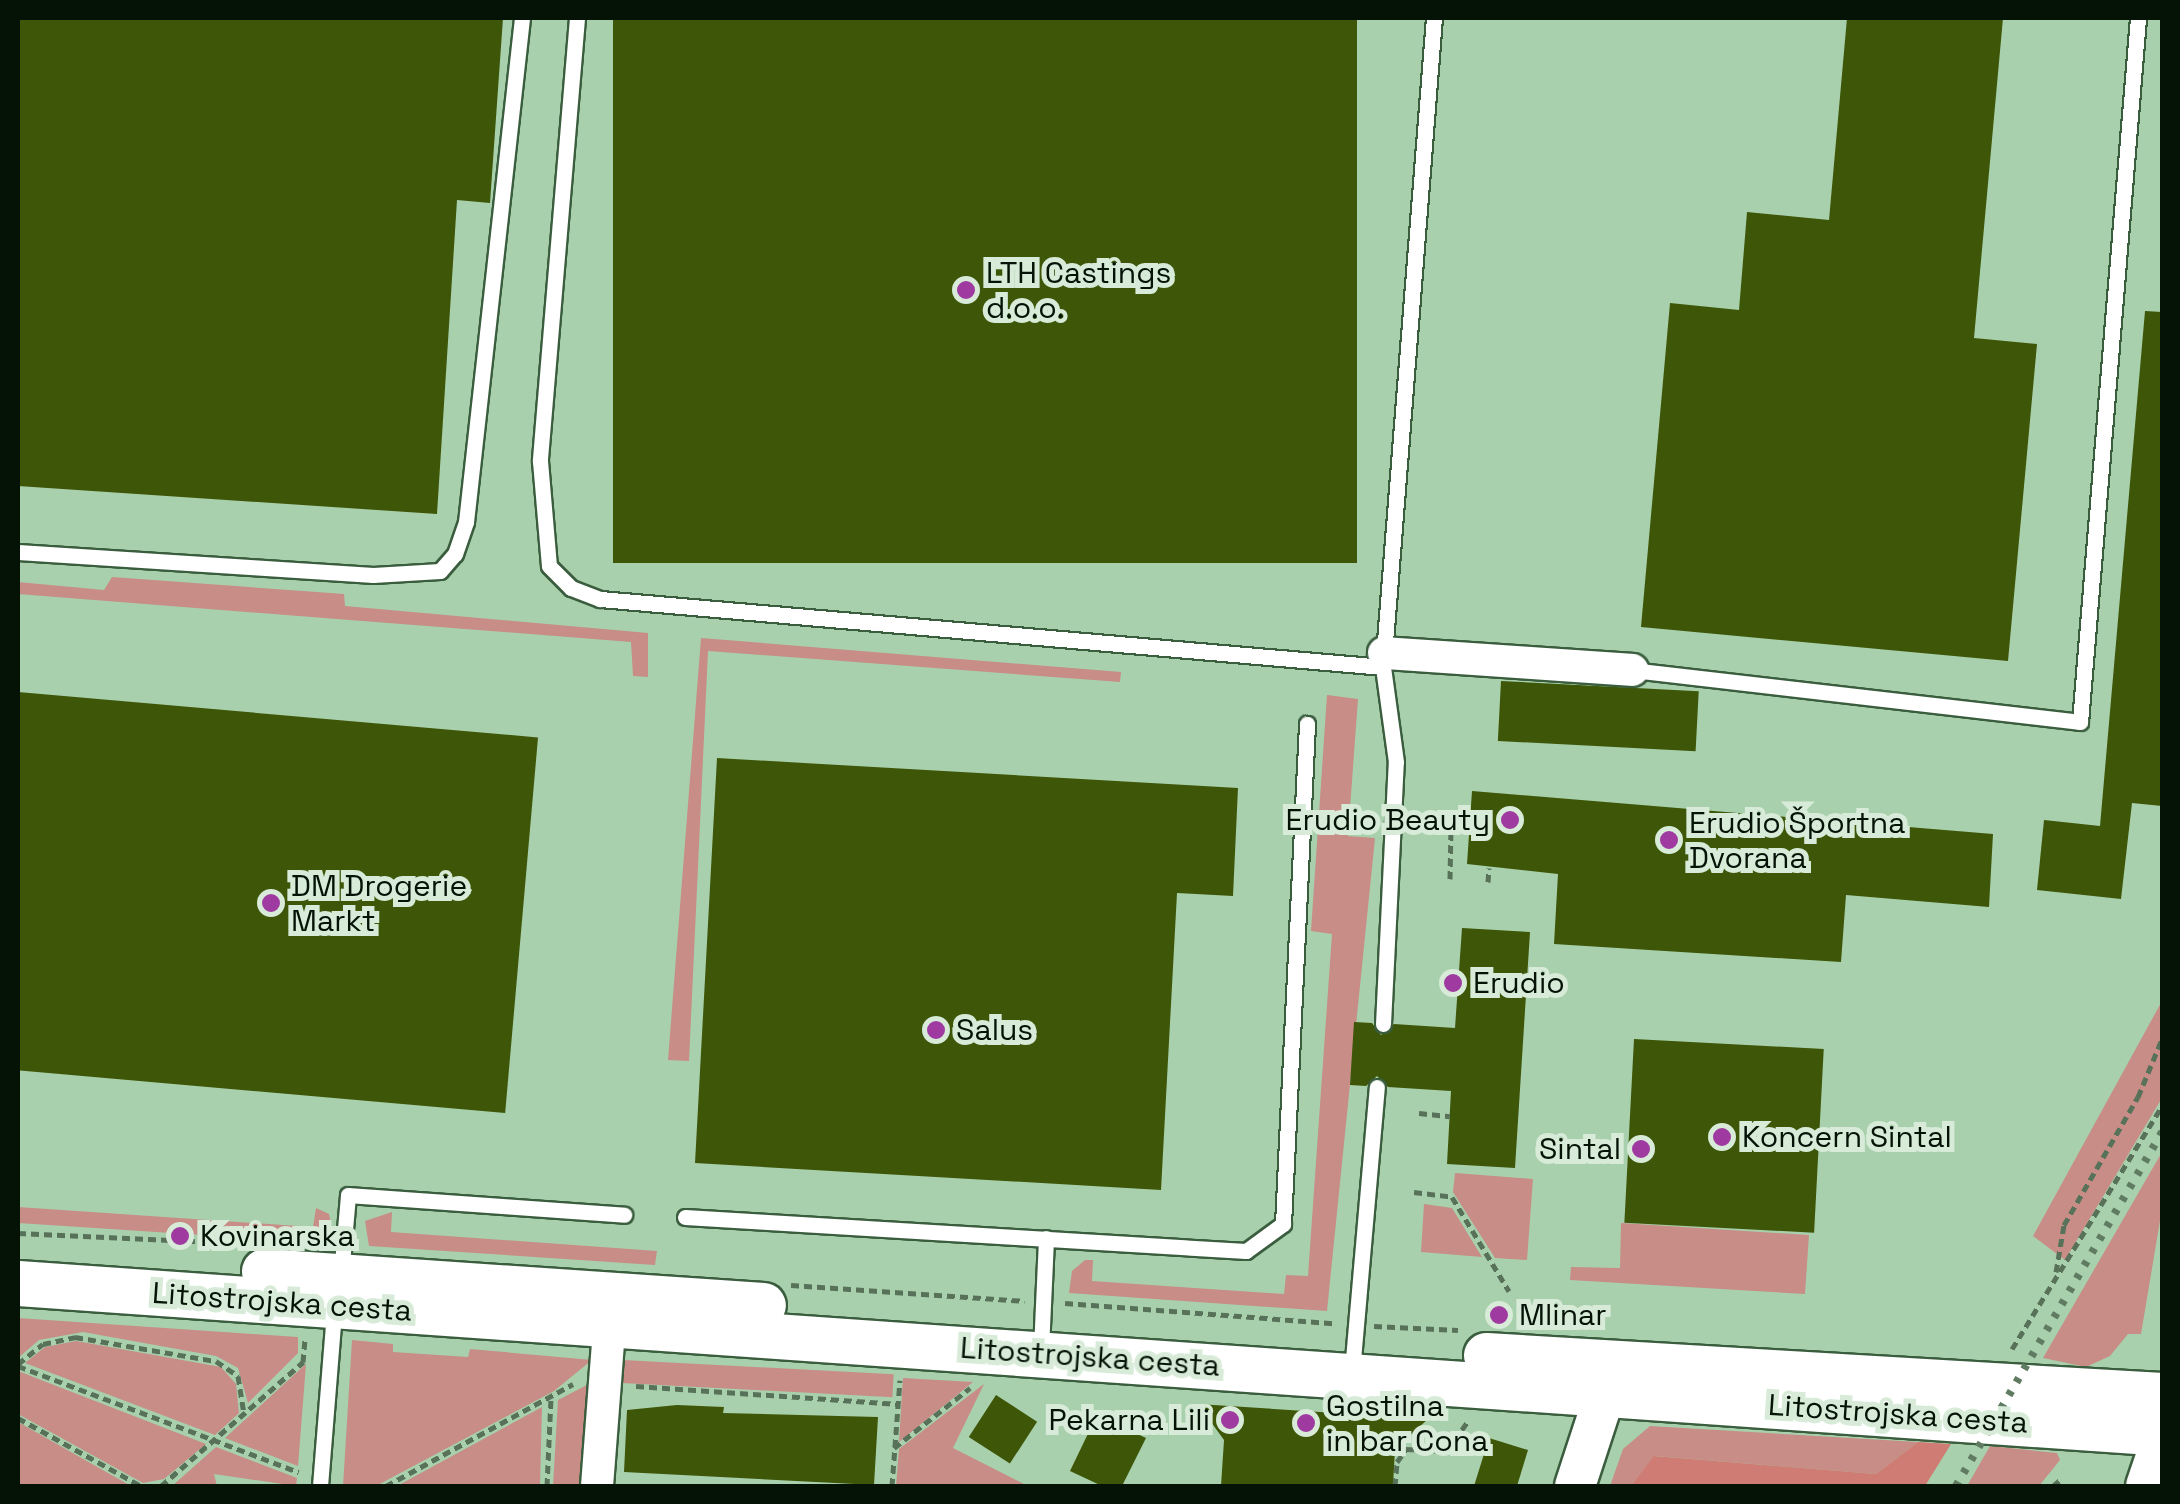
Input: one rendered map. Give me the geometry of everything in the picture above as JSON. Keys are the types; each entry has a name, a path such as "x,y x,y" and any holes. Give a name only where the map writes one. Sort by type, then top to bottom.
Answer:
{"main road":[{"name":"Litostrojska cesta","path":"18,1257 607,1342 1041,1339 1686,1384 2162,1436"},
{"name":"Litostrojska cesta","path":"18,1283 328,1304"},
{"name":"Litostrojska cesta","path":"1686,1384 2162,1394"}],"street":[{"path":"1384,660 1632,670"},
{"path":"597,1486 607,1342"},
{"path":"1575,1486 1610,1378"},
{"path":"2146,1486 2162,1436"}],"lane":[{"path":"18,552 372,575 440,571 455,554 466,522 522,18"},
{"path":"577,18 540,460 549,566 571,588 617,601 1384,660"},
{"path":"1383,1024 1396,762 1384,660 1434,18"},
{"path":"1632,670 2080,722 2138,18"},
{"path":"685,1216 1246,1250 1283,1224 1307,724"},
{"path":"1353,1361 1377,1086"},
{"path":"320,1484 328,1304 348,1195 624,1214"},
{"path":"1041,1339 1046,1238"}],"path":[{"path":"1450,879 1451,826 1469,827"},
{"path":"1488,882 1489,868"},
{"path":"2055,1275 2064,1225 2162,1040"},
{"path":"2002,1366 2055,1275 2077,1251 2162,1106"},
{"path":"1418,1113 1450,1116"},
{"path":"1414,1192 1452,1197 1508,1291"},
{"path":"161,1486 302,1362 328,1304"},
{"path":"244,1414 238,1376 216,1361 75,1337 42,1344 18,1365 320,1484"},
{"path":"386,1486 551,1398 607,1342 898,1404"},
{"path":"892,1486 900,1371"},
{"path":"894,1448 986,1376"},
{"path":"547,1486 551,1398"},
{"path":"1395,1486 1397,1462 1406,1449 1447,1451 1479,1406"},
{"path":"18,1418 141,1486"},
{"path":"2053,1486 2060,1480"}],"shaded area":[{"path":"112,577 344,594 345,606 648,633 648,677 633,676 631,642 18,594 18,582 104,590"},
{"path":"701,638 1121,672 1120,682 708,651 689,1061 668,1060"},
{"path":"1327,695 1358,699 1348,836 1375,838 1327,1311 1069,1293 1072,1271 1085,1260 1093,1260 1092,1281 1284,1294 1286,1275 1308,1276 1332,934 1311,931"},
{"path":"2162,1001 2162,1098 2065,1260 2033,1236"},
{"path":"2162,1152 2162,1209 2141,1334 2128,1334 2110,1356 2086,1367 2043,1358"},
{"path":"1455,1173 1533,1179 1527,1260 1495,1258 1453,1192"},
{"path":"1424,1204 1452,1208 1482,1257 1421,1252"},
{"path":"18,1207 313,1227 316,1208 329,1214 332,1230 327,1243 18,1223"},
{"path":"392,1212 391,1232 657,1251 655,1265 369,1246 365,1221"},
{"path":"1621,1223 1809,1235 1805,1294 1570,1280 1571,1267 1620,1268"},
{"path":"18,1318 298,1337 298,1353 248,1403 238,1368 216,1356 83,1332 39,1340 18,1358"},
{"path":"352,1340 393,1344 393,1352 468,1357 470,1349 592,1360 554,1391 376,1486 343,1486"},
{"path":"76,1341 221,1367 236,1384 239,1413 215,1435 25,1363 45,1347"},
{"path":"623,1360 894,1374 892,1397 622,1383"},
{"path":"306,1364 298,1466 225,1438"},
{"path":"18,1371 206,1444 164,1479 143,1483 18,1414"},
{"path":"903,1378 973,1382 899,1442"},
{"path":"984,1384 953,1448 1028,1486 896,1486 899,1449"},
{"path":"587,1385 584,1486 553,1486 558,1400"},
{"path":"542,1407 540,1486 397,1486"},
{"path":"18,1422 131,1486 18,1486"},
{"path":"1650,1426 1918,1442 1876,1474 1655,1456 1631,1486 1610,1486 1623,1449"},
{"path":"1918,1442 1951,1444 1925,1486 1631,1486 1654,1456 1876,1474"},
{"path":"1990,1446 2057,1453 2060,1460 2039,1486 1967,1486"},
{"path":"216,1447 297,1478 296,1486 214,1474 217,1486 172,1486"}],"building":[{"path":"18,18 503,18 490,203 457,200 437,514 18,486"},
{"name":"LTH Castings d.o.o.","path":"613,18 1357,18 1357,563 613,563"},
{"path":"1847,18 2003,18 1974,338 2037,344 2008,661 1641,627 1670,303 1739,310 1747,212 1829,220"},
{"path":"2145,311 2162,312 2162,806 2132,803 2121,899 2037,890 2044,820 2100,826"},
{"path":"1501,681 1699,691 1696,751 1498,741"},
{"name":"DM Drogerie Markt","path":"18,692 538,737 505,1113 18,1070"},
{"name":"Salus","path":"717,758 1238,788 1233,896 1177,893 1161,1190 695,1163"},
{"path":"1472,791 1993,834 1989,907 1846,895 1841,962 1554,944 1558,874 1467,864"},
{"name":"Erudio","path":"1462,928 1530,932 1515,1168 1447,1164 1451,1091 1388,1087 1377,1076 1366,1086 1350,1085 1354,1022 1372,1023 1381,1035 1394,1024 1455,1028"},
{"name":"Koncern Sintal","path":"1634,1039 1824,1049 1814,1233 1624,1223"},
{"path":"996,1395 1037,1422 1010,1464 969,1437"},
{"path":"1198,1404 1428,1419 1395,1449 1393,1486 1221,1486 1224,1440"},
{"path":"677,1405 724,1407 723,1413 878,1417 874,1485 624,1472 627,1410"},
{"path":"1097,1415 1146,1438 1122,1486 1102,1486 1070,1471"},
{"path":"1489,1438 1528,1450 1517,1486 1474,1486"}],"railway":[{"path":"1956,1486 2162,1132"}],"place":[{"name":"LTH Castings d.o.o.","path":"966,290"},
{"name":"Erudio Beauty","path":"1510,820"},
{"name":"Erudio Športna Dvorana","path":"1669,840"},
{"name":"DM Drogerie Markt","path":"271,903"},
{"name":"Erudio","path":"1453,983"},
{"name":"Salus","path":"936,1030"},
{"name":"Koncern Sintal","path":"1722,1137"},
{"name":"Sintal","path":"1641,1149"},
{"name":"Kovinarska","path":"180,1236"},
{"name":"Mlinar","path":"1499,1315"},
{"name":"Pekarna Lili","path":"1230,1420"},
{"name":"Gostilna in bar Cona","path":"1306,1423"}]}
